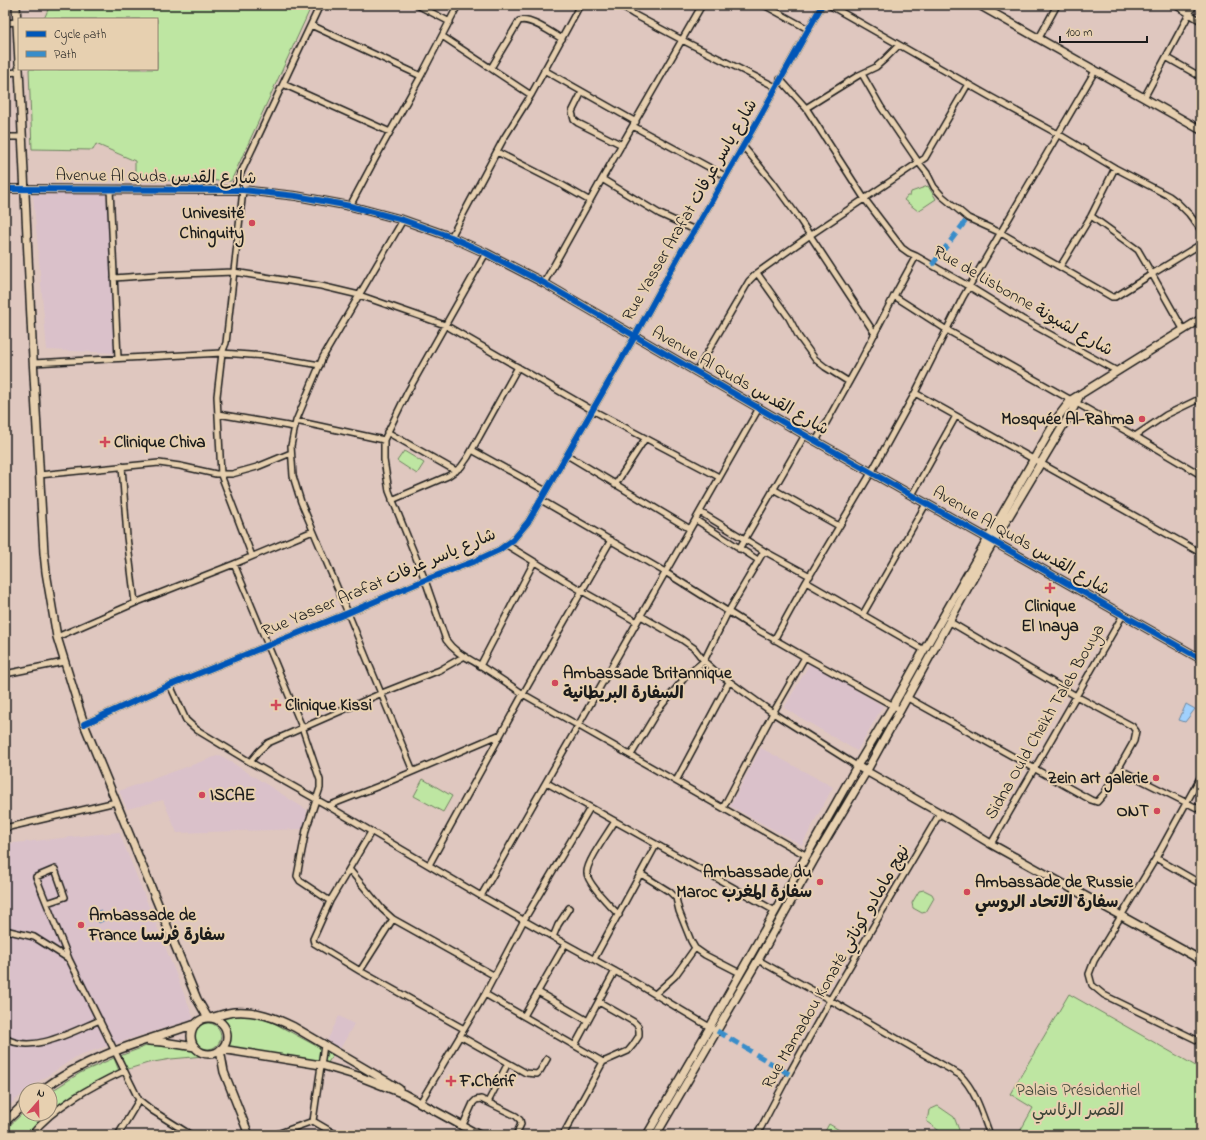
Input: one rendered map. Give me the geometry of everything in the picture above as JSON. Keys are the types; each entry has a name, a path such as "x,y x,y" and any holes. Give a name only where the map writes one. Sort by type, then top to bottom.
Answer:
{"street":[{"path":"16,5 18,42"},
{"path":"233,190 320,5"},
{"path":"417,5 450,22"},
{"path":"350,206 458,5"},
{"path":"451,237 580,5"},
{"path":"619,5 682,40 776,87"},
{"path":"544,283 702,5"},
{"path":"764,5 808,29"},
{"name":"Rue Yasser Arafat شارع ياسر عرفات","path":"84,724 170,685 474,561 507,545 524,528 541,500 822,5"},
{"path":"830,5 1058,134 1115,168 1169,196 1178,202 1201,230"},
{"path":"979,5 1201,130"},
{"path":"1038,38 1057,5"},
{"path":"1175,5 1201,21"},
{"path":"1144,98 1194,5"},
{"path":"491,68 519,21 525,20 531,22 562,39"},
{"path":"5,23 17,22"},
{"path":"311,25 421,76"},
{"path":"442,36 531,95"},
{"path":"806,108 880,63 899,45"},
{"path":"1166,57 1201,77"},
{"path":"544,70 725,176"},
{"path":"5,72 19,71 39,475 46,572 57,637 84,724 196,999 209,1018 219,1021 226,1029 226,1040 220,1049 210,1054"},
{"path":"774,640 806,582 871,473 915,393 963,297 1095,71"},
{"path":"862,74 881,107 927,173 934,187 942,196 968,218 1000,233 1112,297 1115,297 1201,244"},
{"name":"Rue de Lisbonne شارع لشبونة","path":"780,79 806,108 864,198 902,248 1022,319 1117,371"},
{"path":"283,84 390,132"},
{"path":"696,372 749,281 757,273 809,236 864,198 919,163 928,155 968,84"},
{"path":"582,92 572,112 574,120 622,145"},
{"path":"5,137 23,137"},
{"path":"743,146 772,181 796,214 809,236 875,334"},
{"path":"497,152 590,201"},
{"path":"1060,267 1091,216 1115,168"},
{"path":"602,179 660,214 695,230"},
{"name":"Avenue Al Quds شارع القدس","path":"5,189 243,190 296,196 350,206 403,220 451,237 544,283 871,473 1201,659"},
{"path":"110,189 118,358"},
{"path":"243,190 226,343 222,353 217,396 222,475 252,556"},
{"path":"1091,216 1138,250 1183,329"},
{"path":"403,220 320,365 294,427 291,453 293,476 301,502 382,693 413,771"},
{"path":"486,253 445,325 384,440 385,472 389,491 425,580 446,640 452,648 463,657 480,666 523,694 806,856"},
{"path":"816,441 916,256"},
{"path":"114,278 234,272 321,286 359,295 445,325 592,410 719,477"},
{"path":"757,273 789,318 799,337 814,359 849,382"},
{"path":"894,296 947,330 1201,475"},
{"path":"656,1135 908,698 950,622 991,540 1058,416 1080,395 1201,319"},
{"path":"33,363 222,353 274,357 320,365"},
{"path":"392,500 448,476 456,471 465,462 518,367"},
{"path":"915,393 1201,553"},
{"path":"1135,436 1166,415 1201,398"},
{"path":"647,1135 924,650 1040,463 1074,402"},
{"path":"481,896 547,783 578,725 759,408"},
{"path":"218,414 294,427"},
{"path":"912,495 956,416"},
{"path":"296,421 384,440"},
{"path":"387,432 456,471"},
{"path":"740,549 805,435"},
{"path":"615,485 645,439"},
{"path":"472,450 546,491"},
{"path":"39,475 159,463 222,475 242,472 291,453"},
{"path":"567,455 690,529"},
{"path":"122,466 127,537 135,602"},
{"path":"773,489 839,526"},
{"path":"541,500 665,572 774,640 901,710"},
{"path":"863,614 926,504"},
{"path":"700,512 764,551 810,576"},
{"path":"696,520 758,560"},
{"path":"57,637 135,602 234,564 313,531"},
{"path":"429,865 523,694 611,540"},
{"path":"507,545 582,591 637,622"},
{"path":"631,756 658,710 687,675 704,660 728,612 764,551"},
{"path":"480,666 534,562"},
{"path":"234,564 302,727 320,780 320,788 306,830 297,876 300,881 330,901"},
{"path":"806,582 924,650"},
{"name":"Sidna Ould Cheikh Taleb Bouya","path":"991,844 1123,615"},
{"path":"641,616 694,648 704,660 729,682 773,713 866,772 940,813 991,844 1201,960"},
{"path":"900,693 1092,800 1097,802 1104,794 1134,741 1136,731 1132,726 1076,696 950,622"},
{"path":"250,762 268,743 382,693 440,670 463,657"},
{"path":"723,808 773,713 805,657"},
{"path":"5,674 64,662"},
{"path":"676,781 729,682"},
{"path":"170,685 183,715 189,724 196,730 717,1031"},
{"path":"328,806 501,734"},
{"path":"1119,769 1201,810"},
{"path":"1200,1040 1104,995 1092,985 1089,974 1094,961 1156,858 1201,776"},
{"path":"547,783 775,912"},
{"path":"5,828 116,802"},
{"path":"420,1103 485,994 524,920 590,808"},
{"name":"Rue Mamadou Konaté نهج مامادو كوناتي","path":"757,1135 830,1000 940,813"},
{"path":"615,821 591,860 587,868 587,874 589,880 619,915"},
{"path":"371,832 330,901 313,941 315,944 360,971 464,1029"},
{"path":"594,959 656,844"},
{"path":"1156,858 1201,884"},
{"path":"47,903 64,896 55,869 36,877 69,960 124,1071 139,1100 153,1111 191,1135"},
{"path":"349,869 382,909 393,919 495,976"},
{"path":"641,874 670,892 676,898 679,911 695,948 705,956 740,973"},
{"path":"553,937 558,925 569,908"},
{"path":"360,971 393,919"},
{"path":"5,930 34,937 69,960"},
{"path":"524,1016 565,944"},
{"path":"655,994 674,976 695,948"},
{"path":"758,960 960,1076 971,1089 990,1135"},
{"path":"575,1045 615,971"},
{"path":"538,992 588,1021"},
{"path":"485,994 603,1062"},
{"path":"195,1047 192,1041 191,1033 198,1022 196,999"},
{"path":"563,1135 603,1062 630,1049 639,1036 638,1026 634,1022 598,1002"},
{"path":"52,1082 95,1059 115,1051 209,1018 235,1012 247,1012 263,1014 287,1024 388,1082 404,1094 479,1135"},
{"path":"5,1038 20,1044 40,1043 68,1034 100,1020"},
{"path":"460,1036 526,1073 537,1074 547,1059"},
{"path":"145,1041 195,1047 202,1052 210,1054 216,1059 224,1072 249,1135"},
{"path":"312,1121 324,1045"},
{"path":"220,1049 321,1065 358,1076 404,1094"},
{"path":"220,1049 224,1072"},
{"path":"488,1102 508,1063"},
{"path":"31,1135 61,1107 86,1090 124,1071"},
{"path":"462,1127 476,1100 481,1099 516,1116 520,1120 521,1124 516,1135"},
{"path":"118,1135 139,1100"},
{"path":"5,1122 18,1110"},
{"path":"274,1135 312,1121 337,1135"}],"shaded area":[{"path":"106,192 117,353 47,350 33,195"},
{"path":"810,663 883,706 857,751 784,708"},
{"path":"761,748 833,787 802,845 730,806"},
{"name":"ISCAE","path":"220,755 307,810 304,829 177,833 163,800 127,809 119,791"},
{"name":"Ambassade de France سفارة فرنسا","path":"119,832 194,1019 79,1055 38,1082 18,1082 18,1098 5,1109 5,844"},
{"path":"339,1016 354,1024 340,1049 327,1041"}],"green space":[{"path":"50,5 312,5 231,181 135,180 135,161 96,144 93,150 32,149 29,70 158,70 158,18 44,18"},
{"path":"928,186 936,199 918,211 904,200 907,196 910,196 911,192"},
{"path":"404,451 424,463 417,474 397,461"},
{"path":"423,779 452,796 443,812 414,796"},
{"path":"924,890 932,894 934,898 926,912 922,913 913,908 912,903 919,891"},
{"name":"Palais Présidentiel القصر الرئاسي","path":"1069,994 1201,1069 1201,1135 1018,1135 1033,1108 1010,1094"},
{"path":"241,1016 258,1017 272,1022 333,1055 327,1064 228,1050 231,1033 226,1022 222,1019"},
{"path":"208,1023 218,1026 221,1036 218,1046 208,1049 198,1046 195,1036 198,1026"},
{"path":"149,1045 177,1047 190,1050 204,1056 148,1063 125,1070 120,1056"},
{"path":"114,1058 121,1076 102,1083 58,1106 58,1087 80,1073"},
{"path":"938,1106 954,1117 961,1135 945,1135 927,1122 929,1110"},
{"path":"18,1118 18,1122 40,1122 27,1135 5,1135 5,1130"},
{"path":"829,1124 841,1131 838,1135 823,1135"}],"water":[{"path":"1186,704 1195,709 1185,722 1179,720"},
{"path":"101,910 105,920 99,923 95,912"}],"marked path":[{"path":"932,265 968,218"},
{"path":"717,1031 789,1074"}],"cycle path":[{"path":"84,724 170,685 425,580 475,561 499,550 513,540 528,522 546,491 822,5"},
{"path":"5,189 243,190 296,196 350,206 403,220 451,237 544,283 805,435 1201,659"}],"place":[{"name":"Univesité Chinguity","path":"252,223"},
{"name":"Mosquée Al-Rahma","path":"1142,419"},
{"name":"Clinique Chiva","path":"105,442"},
{"name":"Clinique El Inaya","path":"1050,588"},
{"name":"Ambassade Britannique السفارة البريطانية","path":"555,683"},
{"name":"Clinique Kissi","path":"276,705"},
{"name":"Zein art galerie","path":"1156,778"},
{"name":"ISCAE","path":"202,795"},
{"name":"ONT","path":"1157,811"},
{"name":"Ambassade du Maroc سفارة المغرب","path":"820,882"},
{"name":"Ambassade de Russie سفارة الاتحاد الروسي","path":"967,892"},
{"name":"Ambassade de France سفارة فرنسا","path":"81,925"},
{"name":"F.Chérif","path":"451,1081"}]}
